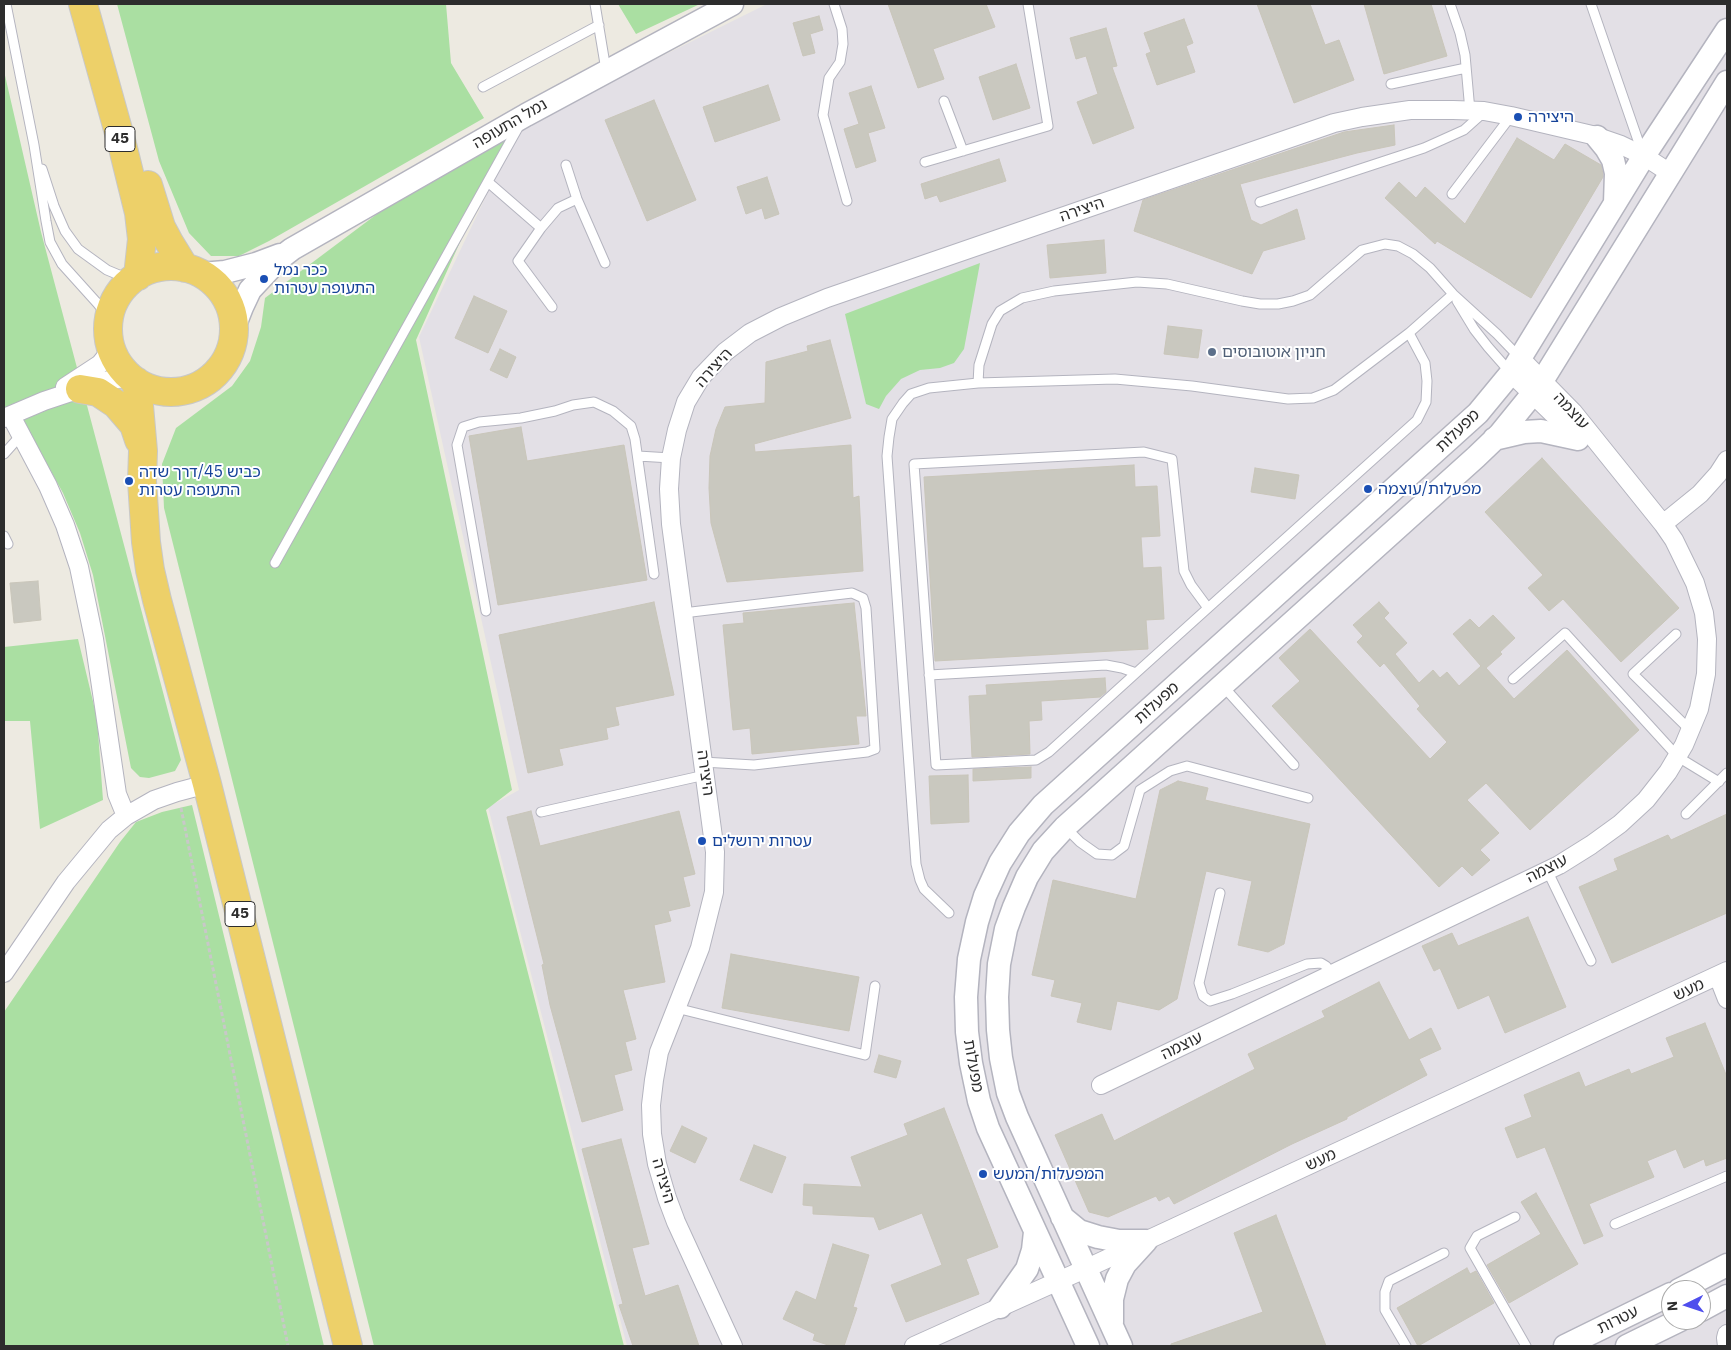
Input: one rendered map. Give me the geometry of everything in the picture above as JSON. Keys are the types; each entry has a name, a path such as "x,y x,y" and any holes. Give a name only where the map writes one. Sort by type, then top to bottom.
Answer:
{"highway":[{"name":"45","path":"83,4 122,144 139,213 142,239 134,278 117,297 109,318 108,334 112,349 117,361 133,379 150,388 175,392 193,388 216,372 227,357 233,330 231,313 225,297 214,284 193,271 169,242 155,209 98,4"},
{"path":"134,278 160,267 193,271"},
{"name":"45","path":"133,379 138,394 143,451 143,497 146,542 150,570 207,784 348,1346"},
{"path":"80,389 98,392 116,404 134,425 143,451"},
{"name":"45","path":"143,451 148,431 154,419 175,392"}],"street":[{"name":"נמל התעופה","path":"233,330 250,290 279,259 292,250 606,70 732,4"},
{"name":"מפעלות","path":"1088,1346 988,1128 979,1101 971,1063 967,1032 966,997 969,959 975,929 985,896 1000,862 1019,833 1043,805 1478,413 1516,365 1644,156 1727,30"},
{"name":"מפעלות","path":"1117,1338 1029,1146 1008,1093 1001,1058 997,997 999,964 1006,929 1027,877 1043,851 1065,826 1494,439 1537,388 1727,82"},
{"name":"היצירה","path":"733,1346 676,1222 657,1164 652,1134 651,1105 659,1052 700,948 714,892 715,852 683,613 669,489 671,458 676,430 686,402 701,376 725,352 750,333 781,316 828,298 1334,123 1410,110 1477,111 1511,116 1597,137 1644,156 1670,173"},
{"path":"1597,137 1613,160 1616,173 1615,203"},
{"name":"נמל התעופה","path":"193,271 225,272 292,250"},
{"path":"44,401 100,364 112,349"},
{"name":"עוצמה","path":"1516,365 1578,439 1617,468"},
{"path":"126,816 117,794 94,639 79,567 65,525 48,486 20,435 7,417 44,401 105,381 133,379"},
{"name":"עוצמה","path":"1101,1085 1547,870 1591,845 1620,824 1646,800 1678,757 1699,709 1706,674 1707,639 1704,613 1695,582 1674,540 1663,524 1594,437 1573,412 1537,388"},
{"path":"1494,439 1524,432 1541,431 1578,439"},
{"path":"1663,524 1700,494 1718,474 1727,460"},
{"path":"4,973 66,882 109,830 126,816 154,800 207,784"},
{"path":"1722,974 1727,999"},
{"name":"מעש","path":"914,1346 1086,1269 1722,974"},
{"path":"1062,1217 1079,1230 1098,1237 1146,1241"},
{"path":"1000,1307 1027,1269 1033,1250 1035,1232"},
{"path":"1117,1338 1112,1299 1117,1279 1125,1264 1146,1241"},
{"path":"1699,1280 1727,1265"},
{"path":"1711,1305 1727,1296"},
{"name":"עטרות","path":"1566,1346 1661,1299"},
{"name":"עטרות","path":"1627,1346 1661,1329"}],"lane":[{"path":"6,4 34,145 47,230 55,253 73,278 109,318"},
{"path":"595,4 606,70"},
{"path":"834,4 842,29 843,44 840,62 829,78 823,115 847,201"},
{"path":"925,162 1048,126 1028,4"},
{"path":"1260,202 1424,148 1464,130 1477,111 1466,68 1460,32 1450,4"},
{"path":"1591,4 1644,156"},
{"path":"483,87 598,25"},
{"path":"1391,84 1466,68"},
{"path":"944,101 963,151"},
{"path":"274,562 526,115"},
{"path":"1452,194 1511,116"},
{"path":"34,145 54,206 65,231 78,249 107,270 134,278"},
{"path":"566,166 577,199 605,264"},
{"path":"488,182 541,228"},
{"path":"552,307 518,261 541,228 558,208 577,199"},
{"path":"978,383 979,365 992,324 1000,311 1022,298 1054,291 1137,282 1167,284 1260,304 1278,304 1310,295 1362,250 1385,244 1398,246 1413,254 1430,268 1453,294 1490,327 1516,365"},
{"path":"1453,294 1474,329 1488,347 1516,365"},
{"path":"949,913 924,889 916,864 887,456 892,419 903,403 911,394 929,388 978,383 1115,379 1192,386 1288,399 1313,398 1334,390 1409,333 1453,294"},
{"path":"1208,608 1191,585 1184,571 1172,459 1144,452 914,464 936,765 1036,760 1049,752 1417,420 1426,402 1427,382 1425,364 1409,333"},
{"path":"486,611 458,445 463,427 479,422 521,418 594,402 613,411 630,426 636,440 654,574"},
{"path":"4,454 20,435"},
{"path":"638,456 671,458"},
{"path":"541,812 704,768 754,765 867,752 876,748 864,598 852,593 683,613"},
{"path":"1513,680 1565,633 1678,757 1719,782"},
{"path":"1676,634 1633,674 1690,730"},
{"path":"929,675 1106,665 1136,673"},
{"path":"1222,685 1294,765"},
{"path":"1065,826 1080,842 1097,854 1112,856 1124,846 1140,790 1170,771 1187,766 1308,798"},
{"path":"1686,814 1727,773"},
{"path":"1547,870 1591,961"},
{"path":"1220,893 1199,983 1203,996 1210,1001 1307,964 1321,963 1332,974"},
{"path":"676,1008 864,1054 875,986"},
{"path":"1615,1224 1727,1176"},
{"path":"1516,1217 1477,1236 1470,1248 1526,1346"},
{"path":"1406,1346 1385,1310 1385,1292 1390,1281 1444,1253"}],"path":[{"path":"177,792 288,1346"}],"shaded area":[{"path":"767,4 1727,4 1727,1346 627,1346 488,807 519,790 419,337 519,127"}],"green space":[{"path":"117,4 446,4 451,63 484,118 269,241 239,256 211,256 189,233 159,161"},
{"path":"618,4 700,4 636,34"},
{"path":"4,71 41,232 181,760 175,771 149,778 140,777 131,768 93,575 80,533 63,493 38,448 16,418 4,408"},
{"path":"510,131 416,340 512,790 486,810 624,1346 374,1346 164,508 162,464 176,428 232,386 250,361 261,327 265,298 405,193"},
{"path":"980,263 964,349 954,363 940,368 920,370 901,379 886,396 879,409 866,404 845,314"},
{"path":"78,639 97,718 103,800 40,829 30,721 4,721 4,647"},
{"path":"192,805 324,1346 4,1346 4,1012 120,842 136,822 162,812"}],"building":[{"path":"888,4 986,4 995,27 933,49 944,79 918,88"},
{"path":"1257,4 1310,4 1325,45 1339,40 1354,80 1294,103"},
{"path":"1364,4 1431,4 1447,56 1384,74"},
{"path":"819,16 823,30 810,34 815,53 803,56 793,23"},
{"path":"1184,19 1193,43 1186,46 1195,72 1157,85 1146,54 1151,52 1144,33"},
{"path":"1106,28 1117,66 1112,67 1134,128 1093,144 1077,102 1098,94 1086,56 1076,59 1070,38"},
{"path":"1016,64 1030,108 993,120 979,77"},
{"path":"768,85 780,120 715,142 703,107"},
{"path":"871,86 885,128 868,133 876,161 856,168 844,129 859,124 849,93"},
{"path":"654,100 696,200 647,221 605,120"},
{"path":"1394,125 1395,145 1357,153 1240,184 1251,220 1261,225 1297,209 1305,239 1263,251 1252,274 1134,231 1143,200 1344,132"},
{"path":"1517,138 1554,160 1565,144 1601,165 1603,174 1603,177 1531,298 1437,241 1435,244 1385,198 1399,182 1416,198 1425,187 1465,224"},
{"path":"999,159 1006,181 940,202 937,195 925,199 921,184"},
{"path":"767,177 779,214 765,219 762,208 746,214 737,187"},
{"path":"1104,240 1106,273 1050,278 1047,245"},
{"path":"474,296 507,311 488,353 455,338"},
{"path":"1168,326 1202,330 1198,358 1164,354"},
{"path":"830,340 851,418 754,444 755,452 851,445 853,498 859,496 863,571 727,582 711,523 709,488 710,456 716,429 725,407 765,403 766,362 808,351 807,346"},
{"path":"500,349 516,357 507,378 490,370"},
{"path":"521,427 527,461 624,445 647,580 498,605 469,436"},
{"path":"1542,458 1679,608 1621,662 1563,599 1549,611 1528,588 1543,575 1485,512"},
{"path":"1134,465 1135,487 1157,486 1160,536 1141,537 1143,568 1161,567 1164,619 1146,620 1148,649 935,661 924,477"},
{"path":"1255,468 1299,475 1295,499 1251,492"},
{"path":"38,581 41,620 14,623 10,583"},
{"path":"654,602 674,695 615,707 619,725 606,728 608,739 559,749 563,765 528,773 499,635"},
{"path":"1379,602 1389,613 1384,618 1407,643 1395,654 1419,683 1433,670 1440,678 1447,672 1459,686 1481,666 1453,634 1470,619 1479,628 1493,615 1515,638 1500,652 1502,654 1486,668 1514,699 1567,650 1639,730 1530,830 1486,783 1467,800 1499,833 1480,850 1490,860 1472,876 1462,866 1439,887 1272,706 1300,681 1279,658 1310,629 1430,759 1447,742 1417,709 1420,706 1384,663 1380,667 1357,642 1363,636 1353,625"},
{"path":"854,603 866,716 856,716 859,744 752,754 750,728 733,730 723,625 744,623 743,613"},
{"path":"1105,678 1106,692 1100,697 1041,701 1042,720 1029,721 1030,754 972,757 969,696 987,695 986,685"},
{"path":"1031,767 1031,778 973,781 973,769"},
{"path":"968,775 969,822 931,824 929,776"},
{"path":"1178,781 1208,788 1205,800 1310,824 1284,944 1268,952 1238,945 1252,881 1206,871 1177,999 1159,1010 1117,1001 1111,1030 1077,1022 1082,1003 1051,996 1055,980 1032,975 1053,880 1136,899 1160,790"},
{"path":"531,811 540,846 679,811 695,874 683,877 690,906 668,911 671,921 654,925 665,982 623,990 636,1039 625,1042 632,1070 614,1075 623,1110 582,1122 550,1005 542,965 544,964 507,817"},
{"path":"1727,814 1727,913 1612,963 1579,887 1618,870 1614,859 1668,835 1671,840"},
{"path":"1528,917 1566,1007 1505,1033 1489,995 1458,1009 1440,968 1434,971 1422,946 1452,933 1458,946"},
{"path":"731,954 859,977 849,1031 722,1008"},
{"path":"1379,982 1409,1040 1431,1028 1441,1049 1419,1059 1427,1075 1347,1117 1347,1119 1292,1144 1174,1204 1169,1196 1159,1201 1156,1196 1108,1217 1089,1212 1055,1135 1102,1114 1114,1141 1255,1069 1248,1054 1325,1017 1322,1011"},
{"path":"1705,1023 1727,1077 1727,1158 1706,1166 1704,1159 1684,1168 1676,1149 1647,1161 1654,1177 1589,1204 1603,1236 1584,1244 1545,1147 1517,1158 1505,1128 1532,1117 1524,1095 1579,1072 1585,1087 1629,1069 1631,1074 1674,1057 1666,1038"},
{"path":"879,1055 901,1061 896,1078 874,1072"},
{"path":"944,1108 998,1247 966,1259 979,1294 906,1322 891,1285 942,1265 922,1213 879,1230 874,1217 813,1214 813,1206 803,1205 804,1184 862,1187 851,1157 908,1135 904,1124"},
{"path":"682,1126 707,1138 695,1163 670,1151"},
{"path":"621,1139 649,1244 632,1248 645,1296 678,1285 699,1346 633,1346 619,1305 623,1304 582,1149"},
{"path":"754,1145 786,1157 772,1193 740,1180"},
{"path":"1536,1193 1578,1264 1509,1303 1487,1265 1541,1234 1521,1202"},
{"path":"1276,1215 1326,1346 1171,1346 1171,1344 1263,1312 1234,1233"},
{"path":"833,1244 869,1255 853,1307 857,1308 844,1346 831,1346 813,1340 815,1334 783,1319 796,1291 816,1300"},
{"path":"1467,1268 1470,1274 1476,1271 1494,1303 1418,1346 1397,1308"}],"place":[{"name":"היצירה","path":"1518,117"},
{"name":"ככר נמל התעופה עטרות","path":"264,279"},
{"name":"חניון אוטובוסים","path":"1212,352"},
{"name":"כביש 45/דרך שדה התעופה עטרות","path":"129,481"},
{"name":"מפעלות/עוצמה","path":"1368,489"},
{"name":"עטרות ירושלים","path":"702,841"},
{"name":"המפעלות/המעש","path":"983,1174"}]}
